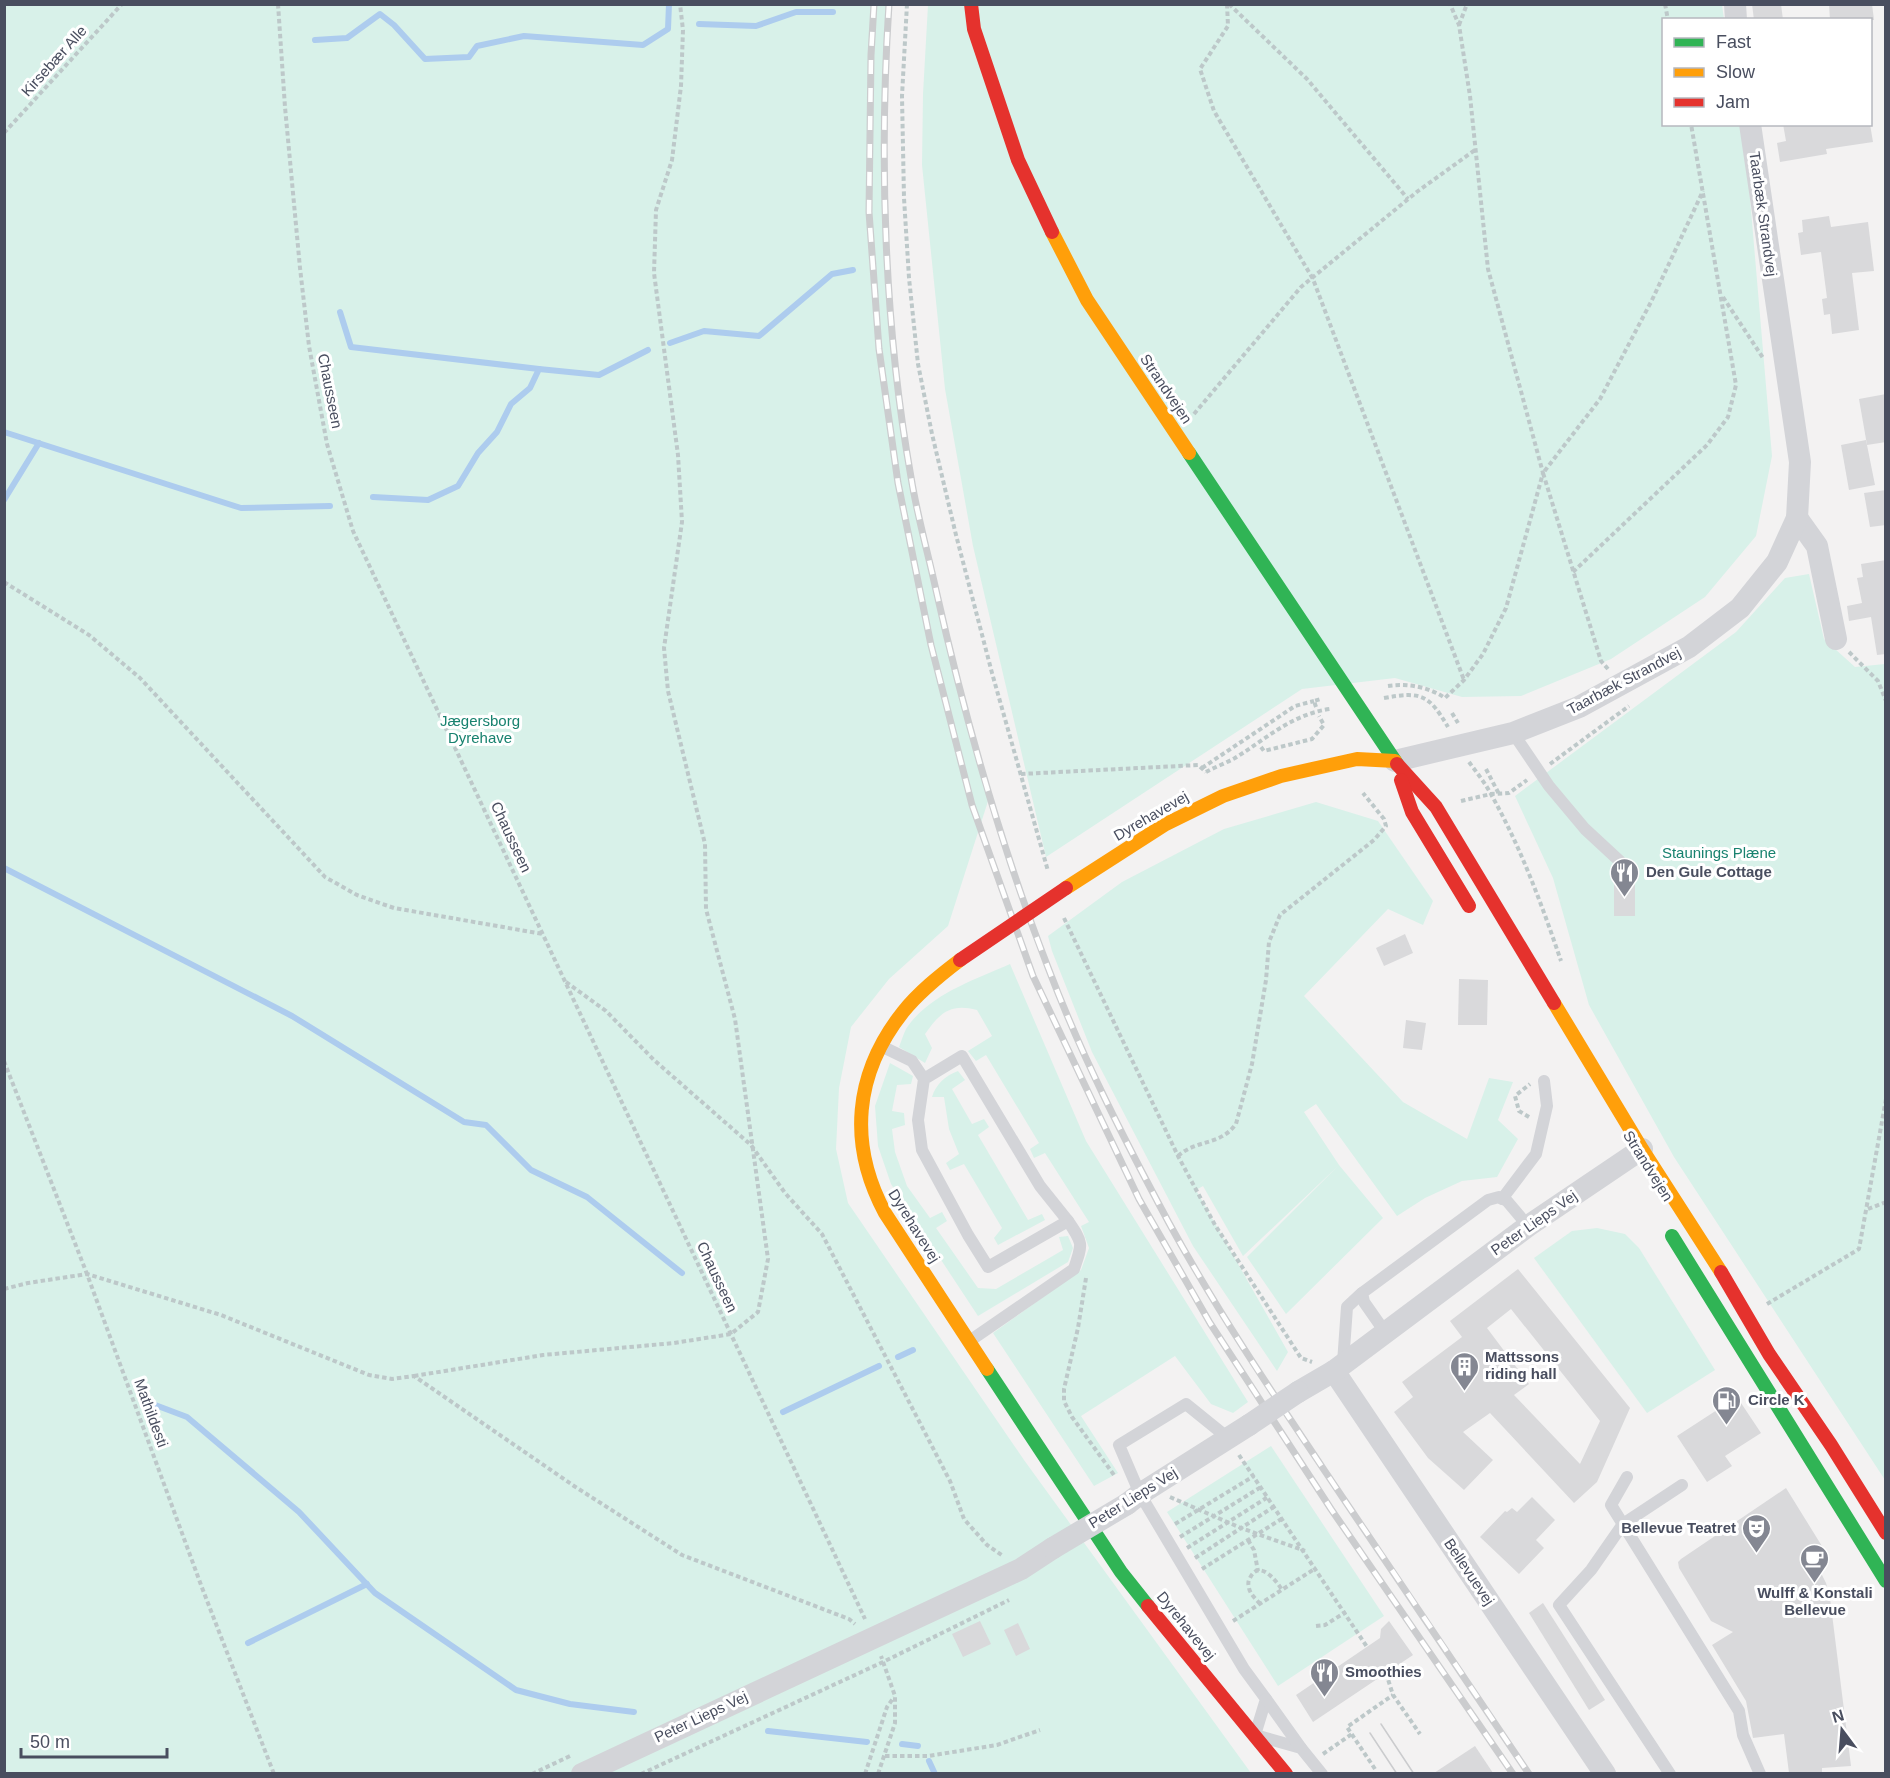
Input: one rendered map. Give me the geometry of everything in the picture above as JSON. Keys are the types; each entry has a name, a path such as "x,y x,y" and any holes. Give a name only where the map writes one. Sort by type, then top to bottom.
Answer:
{"main road":[{"name":"Strandvejen","path":"971,4 974,29 1018,160 1088,300 1395,761 1436,807 1629,1158 1748,1315 1769,1354 1831,1445 1886,1533"},
{"name":"Dyrehavevej","path":"1286,1773 1121,1572 889,1221 872,1188 862,1155 861,1115 866,1079 879,1045 901,1014 921,992 960,960 1066,888 1164,825 1223,796 1281,776 1357,759 1395,761"},
{"name":"Strandvejen","path":"1395,761 1412,812 1478,920"},
{"path":"1667,1228 1886,1581"}],"street":[{"name":"Taarbæk Strandvej","path":"1395,761 1513,733 1579,707 1626,695 1740,608 1777,562 1797,518 1800,462 1750,126"},
{"path":"1797,518 1817,546 1836,639"},
{"name":"Peter Lieps Vej","path":"582,1773 1021,1569 1338,1367 1528,1226 1629,1158"},
{"name":"Bellevuevej","path":"1338,1367 1605,1773"}],"lane":[{"path":"1513,733 1539,772 1585,829 1625,866"},
{"path":"879,1045 912,1061 924,1080 918,1120 922,1150 988,1267 1068,1221"},
{"path":"924,1080 962,1056 1040,1186 1081,1239 1081,1250 1074,1269 969,1341"},
{"path":"1502,1199 1536,1154 1546,1106 1539,1081"},
{"path":"1338,1367 1347,1307 1362,1293 1488,1200 1499,1197 1507,1201 1528,1226"},
{"path":"1362,1293 1364,1302 1385,1332"},
{"path":"1228,1438 1186,1404 1119,1445 1138,1495 1244,1669 1322,1773"},
{"path":"1811,1459 1831,1445"},
{"path":"1627,1477 1611,1505 1739,1711 1743,1735 1760,1773"},
{"path":"1670,1773 1560,1605 1591,1570 1623,1524 1682,1485"},
{"path":"1266,1699 1255,1735 1302,1748"}],"path":[{"name":"Kirsebær Alle","path":"4,133 122,4"},
{"name":"Chausseen","path":"278,4 285,107 309,345 327,444 353,531 873,1636 895,1696"},
{"path":"4,1290 28,1283 87,1274 221,1315 369,1376 392,1379 543,1355 674,1343 731,1334 758,1312 768,1259 735,1019 706,909 705,844 668,691 664,648 682,522 678,455 654,273 656,210 672,160 681,86 684,30 680,4"},
{"path":"907,4 902,96 904,198 918,364 932,434 992,673 1050,879"},
{"path":"1228,4 1307,79 1408,199"},
{"path":"1228,4 1228,26 1200,69 1214,111 1313,279 1464,680"},
{"path":"1450,4 1459,25 1488,269 1543,473 1601,661 1626,695 1539,772 1509,793 1491,794 1455,803"},
{"path":"1459,25 1467,4"},
{"path":"1573,572 1707,446 1728,417 1736,385 1691,126"},
{"path":"1176,435 1301,287 1408,199 1475,150"},
{"path":"1388,686 1413,686 1435,691 1445,698 1464,680 1483,654 1506,608 1543,473 1600,399 1652,300 1703,191"},
{"path":"1721,294 1773,372 1778,375 1786,373"},
{"path":"4,582 89,635 140,678 325,877 357,895 394,908 544,934"},
{"path":"1836,639 1878,681 1886,701"},
{"path":"1397,696 1420,696 1426,699 1436,707 1447,725"},
{"path":"1204,770 1295,706 1322,699"},
{"path":"1314,701 1316,707"},
{"path":"1204,770 1234,758 1291,721 1320,710 1328,710"},
{"path":"1452,713 1458,723"},
{"path":"1261,747 1264,751 1312,739 1324,725 1319,716"},
{"path":"1021,774 1198,765 1204,770"},
{"path":"1486,769 1499,794"},
{"path":"1475,771 1491,794 1518,847 1546,916 1563,969"},
{"path":"1178,1156 1187,1148 1222,1138 1236,1124 1252,1064 1266,980 1269,942 1280,915 1374,840 1386,826 1384,819 1363,793"},
{"path":"1061,909 1068,930 1178,1156 1215,1225 1301,1358 1338,1367"},
{"path":"566,982 606,1011 654,1060 751,1145 785,1193 822,1234 950,1481 964,1519 987,1545 1021,1569"},
{"name":"Mathildesti","path":"4,1061 87,1274 201,1584 274,1773"},
{"path":"1539,1081 1515,1096 1519,1111 1543,1124"},
{"path":"1748,1315 1859,1250 1886,1099"},
{"path":"1867,1209 1886,1202"},
{"path":"1090,1271 1085,1279 1078,1328 1064,1389 1064,1401 1072,1417 1115,1477 1138,1495 1200,1510 1240,1528 1305,1551"},
{"path":"414,1376 682,1555 849,1619 873,1636"},
{"path":"1228,1438 1346,1612 1367,1647"},
{"path":"1166,1538 1200,1510 1254,1476"},
{"path":"1166,1538 1212,1516 1262,1487"},
{"path":"1183,1566 1227,1522 1268,1497"},
{"path":"1183,1566 1275,1506"},
{"path":"1183,1566 1248,1540 1283,1518"},
{"path":"1248,1540 1254,1550 1258,1571"},
{"path":"1240,1617 1316,1568"},
{"path":"1260,1604 1250,1591 1248,1584 1253,1573 1258,1571 1269,1574 1282,1590"},
{"path":"641,1773 883,1662 1012,1599"},
{"path":"1316,1626 1325,1625 1346,1612"},
{"path":"1386,1673 1393,1695 1420,1734"},
{"path":"1376,1769 1347,1727 1393,1695"},
{"path":"878,1773 895,1723 895,1696"},
{"path":"865,1773 887,1707 895,1696"},
{"path":"885,1756 928,1756 997,1745 1040,1731"},
{"path":"1312,1761 1352,1734"}],"green space":[{"name":"Jægersborg Dyrehave","path":"4,5 889,5 886,55 886,212 894,346 911,478 948,643 989,798 948,926 889,979 851,1027 839,1088 836,1149 848,1203 1024,1460 1251,1773 5,1773"},
{"path":"928,5 1722,5 1724,18 1662,18 1662,126 1741,126 1747,163 1772,456 1756,536 1705,597 1611,659 1521,696 1462,697 1395,678 1302,689 1046,857 973,546 945,389 922,165"},
{"name":"Staunings Plæne","path":"1809,574 1824,639 1855,667 1885,664 1885,1480 1674,1157 1589,1005 1553,878 1515,796 1736,632 1785,578"},
{"path":"1316,802 1378,821 1433,901 1423,925 1388,909 1304,996 1403,1102 1467,1139 1489,1078 1513,1082 1498,1120 1518,1139 1497,1177 1462,1181 1425,1198 1397,1216 1316,1104 1304,1112 1339,1165 1383,1218 1286,1314 1247,1257 1338,1166 1243,1256 1203,1186 1196,1190 1288,1352 1277,1371 1193,1246 1092,1052 1048,936 1122,882 1224,829"},
{"path":"1010,964 1086,1141 1248,1402 1233,1413 1211,1404 1175,1356 1081,1416 1118,1473 1094,1486 993,1333 1081,1270 1089,1248 1081,1226 1089,1222 1045,1153 1034,1158 1030,1149 1039,1143 986,1055 976,1061 968,1051 992,1036 977,1010 953,1009 936,1020 925,1034 932,1048 925,1063 899,1047 906,1029 926,1007 953,990"},
{"path":"890,1063 913,1076 911,1084 897,1085 892,1111 904,1113 905,1125 892,1129 895,1152 907,1186 930,1218 942,1212 947,1221 936,1228 978,1288 996,1289 1063,1250 1059,1237 1068,1236 1073,1248 1068,1262 978,1316 891,1184 878,1146 875,1106"},
{"path":"958,1071 965,1080 952,1089 972,1124 984,1119 989,1127 978,1135 1028,1220 1042,1214 1045,1220 998,1245 994,1238 1002,1228 964,1164 950,1170 946,1163 959,1154 949,1129 944,1097 932,1097 942,1081"},
{"path":"1597,1228 1625,1234 1639,1248 1715,1370 1647,1413 1534,1258 1572,1231"},
{"path":"1271,1446 1384,1616 1278,1686 1167,1512"}],"building":[{"path":"1752,4 1781,4 1783,18 1754,18"},
{"path":"1829,4 1872,4 1874,20 1872,18 1830,18"},
{"path":"1783,126 1870,126 1873,142 1826,149 1827,154 1780,162 1777,143 1786,141"},
{"path":"1829,216 1831,227 1868,222 1874,271 1852,273 1859,330 1832,334 1830,314 1824,315 1822,299 1827,298 1821,252 1801,255 1798,233 1803,232 1802,220"},
{"path":"1886,394 1886,442 1867,445 1859,399"},
{"path":"1866,440 1875,485 1849,490 1841,445"},
{"path":"1886,490 1886,525 1870,527 1864,493"},
{"path":"1886,560 1886,654 1877,655 1871,617 1849,621 1847,606 1862,603 1857,578 1863,577 1861,564"},
{"name":"Den Gule Cottage","path":"1614,879 1635,879 1635,916 1614,916"},
{"path":"1405,934 1413,953 1384,966 1376,948"},
{"path":"1459,979 1488,980 1487,1025 1458,1025"},
{"path":"1406,1020 1426,1023 1422,1050 1403,1048"},
{"path":"1518,1269 1630,1408 1597,1482 1574,1503 1490,1413 1463,1432 1493,1460 1464,1490 1428,1458 1394,1412 1413,1397 1402,1382 1462,1337 1450,1321","holes":["1511,1309 1600,1421 1580,1464 1514,1395 1529,1384 1487,1328"]},
{"path":"1737,1397 1761,1433 1725,1456 1732,1466 1707,1482 1677,1436"},
{"path":"1786,1488 1825,1551 1826,1557 1819,1569 1830,1598 1851,1766 1822,1768 1822,1773 1789,1773 1784,1734 1753,1738 1746,1701 1712,1645 1733,1632 1711,1621 1679,1568 1678,1562"},
{"path":"1532,1497 1555,1520 1536,1540 1544,1548 1519,1574 1480,1537 1505,1511 1512,1508 1517,1512"},
{"path":"1543,1603 1605,1700 1589,1710 1529,1613"},
{"path":"980,1621 991,1644 963,1657 952,1634"},
{"path":"1389,1621 1413,1655 1313,1722 1296,1695 1380,1638 1381,1629"},
{"path":"1018,1623 1030,1649 1016,1656 1004,1630"},
{"path":"1475,1746 1493,1773 1434,1773"}],"waterway":[{"path":"315,40 347,38 380,14 394,25 425,59 469,57 477,46 524,36 643,45 668,29 669,4"},
{"path":"699,24 756,26 796,12 833,12"},
{"path":"670,343 704,331 759,336 832,274 853,270"},
{"path":"340,312 351,347 539,369"},
{"path":"373,497 428,500 458,486 478,453 497,432 511,404 530,388 539,369 599,375 648,350"},
{"path":"4,432 241,508 330,506"},
{"path":"4,500 39,443"},
{"path":"4,868 292,1016 464,1122 486,1125 531,1170 587,1197 682,1273"},
{"path":"898,1357 913,1350"},
{"path":"783,1412 879,1366"},
{"path":"142,1400 187,1417 299,1512 375,1593 516,1690 570,1704 634,1712"},
{"path":"248,1643 367,1584"},
{"path":"768,1731 867,1742"},
{"path":"902,1744 918,1746"},
{"path":"929,1761 935,1774"}],"tram line":[{"path":"1381,1724 1414,1774"},
{"path":"1370,1733 1397,1774"}],"railway":[{"path":"874,4 869,212 879,349 898,483 931,645 972,805 1033,976 1139,1199 1210,1323 1331,1509 1513,1774"},
{"path":"889,4 884,181 890,301 902,420 916,505 947,638 985,782 1015,877 1062,1002 1090,1067 1136,1161 1189,1259 1276,1399 1529,1774"}],"traffic: fast":[{"path":"1189,453 1397,764"},
{"path":"1672,1236 1886,1581"},
{"path":"987,1369 1121,1572 1148,1606"}],"traffic: slow":[{"path":"1052,232 1087,300 1189,453"},
{"path":"1066,888 1164,825 1223,796 1281,776 1357,759 1395,761"},
{"path":"960,960 916,998 903,1012 887,1036 874,1060 866,1085 862,1110 862,1135 865,1161 873,1187 885,1213 987,1369"},
{"path":"1554,1003 1642,1149 1721,1272"}],"traffic: jam":[{"path":"971,4 974,29 1018,160 1052,232"},
{"path":"1397,764 1436,807 1554,1003"},
{"path":"1401,780 1412,812 1469,906"},
{"path":"960,960 1066,888"},
{"path":"1721,1272 1769,1354 1831,1445 1886,1533"},
{"path":"1148,1606 1286,1774"}],"place":[{"name":"Den Gule Cottage","path":"1625,898"},
{"name":"Mattssons riding hall","path":"1464,1392"},
{"name":"Circle K","path":"1727,1426"},
{"name":"Bellevue Teatret","path":"1757,1554"},
{"name":"Wulff & Konstali Bellevue","path":"1815,1584"},
{"name":"Smoothies","path":"1324,1698"}]}
